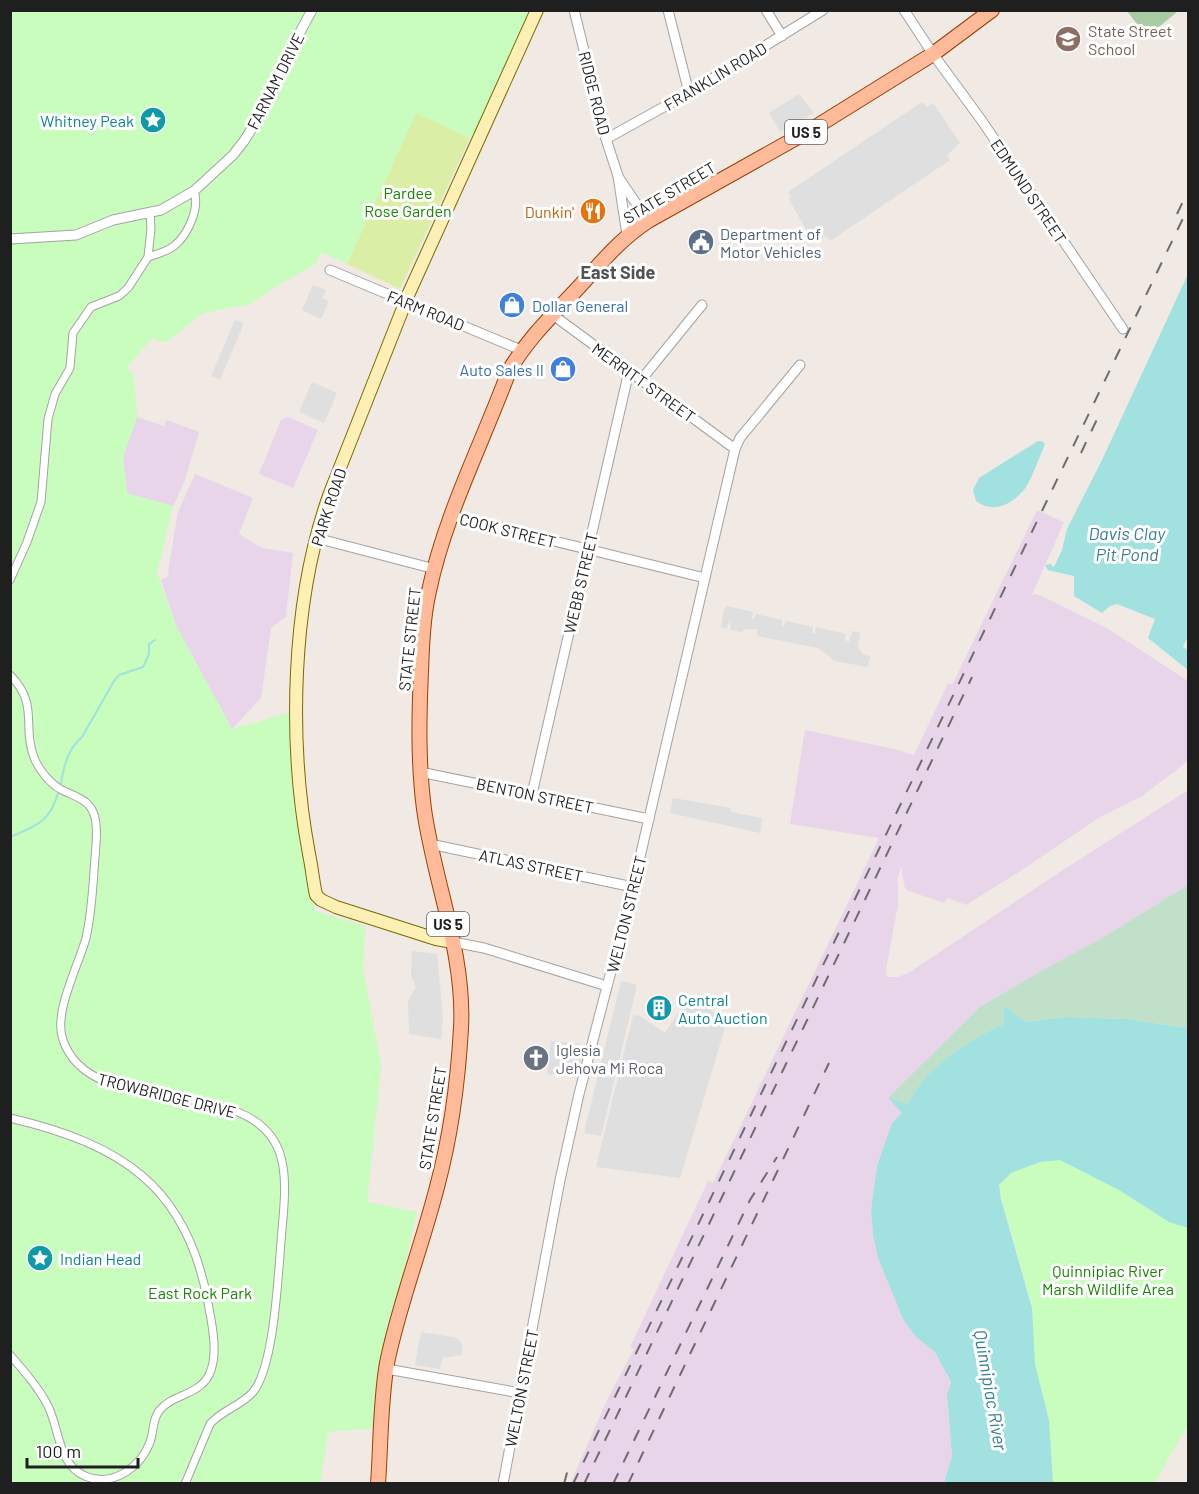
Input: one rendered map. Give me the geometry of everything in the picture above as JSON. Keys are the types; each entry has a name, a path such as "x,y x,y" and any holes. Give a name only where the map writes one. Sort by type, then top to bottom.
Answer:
{"main road":[{"name":"PARK ROAD","path":"453,942 436,939 343,909 321,900 316,894 301,804 297,730 301,628 316,538 333,484 405,302 537,10"},
{"name":"STATE STREET","path":"378,1484 387,1369 438,1185 450,1128 461,1016 459,976 430,844 420,772 422,650 428,592 452,516 509,371 521,350 627,235 814,128 933,54 992,10"}],"street":[{"name":"FARNAM DRIVE","path":"10,239 76,235 113,220 150,213 170,206 194,191 234,154 244,141 266,105 292,47 312,10"},
{"name":"RIDGE ROAD","path":"574,10 606,139 618,176 627,235"},
{"path":"668,10 689,93"},
{"path":"766,10 782,36"},
{"name":"FRANKLIN ROAD","path":"606,139 689,93 823,10"},
{"name":"EDMUND STREET","path":"904,10 1123,329"},
{"name":"RIDGE ROAD","path":"618,176 648,221"},
{"path":"148,257 168,250 178,243 195,208 194,191"},
{"path":"10,580 32,531 41,502 47,424 55,394 70,368 71,338 91,306 124,293 148,257 150,213"},
{"name":"FARM ROAD","path":"330,270 521,350"},
{"path":"641,380 702,304"},
{"name":"MERRITT STREET","path":"553,315 735,449"},
{"name":"WELTON STREET","path":"503,1484 560,1180 579,1094 633,887 735,449 740,438 800,365"},
{"name":"WEBB STREET","path":"531,794 629,371"},
{"name":"COOK STREET","path":"452,516 705,578"},
{"path":"316,538 435,569"},
{"name":"TROWBRIDGE DRIVE","path":"10,675 20,686 28,702 32,750 38,766 54,784 86,801 96,818 89,922 79,963 60,1021 61,1034 67,1050 82,1070 102,1081 217,1107 248,1117 269,1133 282,1159 284,1183 280,1246 266,1368 250,1396 210,1424 185,1484"},
{"name":"BENTON STREET","path":"420,772 649,819"},
{"name":"ATLAS STREET","path":"430,844 633,887"},
{"path":"453,942 484,948 607,986"},
{"path":"10,1118 71,1135 99,1148 132,1167 159,1191 187,1234 205,1286 211,1321 213,1362 209,1375 202,1384 168,1403 156,1416 148,1448 136,1464 116,1477 93,1479 80,1474 73,1468 63,1453 45,1401 10,1355"},
{"path":"387,1369 520,1394"}],"shaded area":[{"path":"799,94 814,113 780,132 769,113"},
{"path":"922,102 927,107 933,103 960,143 947,155 950,160 830,241 826,236 813,242 789,199 791,197 788,192"},
{"path":"313,285 326,290 322,298 329,301 321,319 302,310"},
{"path":"235,320 244,323 220,380 211,376"},
{"path":"312,382 337,393 324,423 299,412"},
{"path":"137,417 164,426 167,420 199,432 184,483 173,506 127,494 123,457"},
{"path":"288,417 318,430 293,488 259,474 281,420"},
{"path":"195,474 253,498 239,534 262,548 293,553 286,617 271,628 261,698 232,729 176,626 161,580 169,576 178,512"},
{"path":"1037,510 1064,522 1032,595 1037,594 1107,628 1188,681 1188,761 1142,796 1100,817 966,905 948,898 944,903 906,890 901,867 898,877 898,905 886,969 887,977 898,977 910,972 1188,790 1188,885 1102,938 981,1006 902,1113 892,1123 877,1166 871,1210 873,1235 878,1258 903,1319 916,1337 935,1352 951,1382 947,1395 952,1456 944,1483 570,1484 609,1396 634,1349 630,1347 708,1181 713,1183 879,838 790,824 805,730 914,755 948,683 952,685"},
{"path":"727,606 753,612 752,619 756,614 782,620 782,626 786,621 813,627 812,633 815,633 816,627 846,634 845,640 849,642 853,631 860,633 858,648 863,654 870,656 868,667 835,661 818,648 757,636 757,629 746,629 741,632 730,630 729,622 727,628 721,628 724,609"},
{"path":"673,798 731,808 731,812 762,818 760,833 670,813"},
{"path":"412,951 437,954 443,1017 441,1039 409,1034 408,1001 416,987 411,976"},
{"path":"621,981 637,985 601,1136 584,1133"},
{"path":"689,996 727,1021 680,1178 596,1167 633,1016 638,1015 665,1033"},
{"path":"551,1041 579,1044 579,1051 584,1051 580,1064 575,1062 571,1077 547,1074"},
{"path":"421,1332 458,1338 462,1345 462,1355 443,1358 440,1369 415,1365"}],"green space":[{"name":"East Rock Park","path":"10,11 529,11 473,139 416,113 347,264 321,252 317,263 251,304 203,313 165,343 152,338 127,367 134,376 137,417 123,457 127,493 173,506 157,573 176,626 232,729 291,712 307,874 315,911 365,926 363,968 381,1066 367,1202 417,1212 396,1307 381,1360 375,1428 328,1432 320,1483 11,1483"},
{"path":"1127,11 1178,11 1147,37"},
{"name":"Pardee Rose Garden","path":"416,113 470,138 400,289 347,264"},
{"path":"1188,885 1188,1028 1127,1019 1065,1017 1026,1022 1004,1007 1003,1024 961,1047 936,1067 925,1078 908,1104 888,1098 981,1006 1102,938"},
{"name":"Quinnipiac River Marsh Wildlife Area","path":"1048,1160 1065,1162 1120,1190 1161,1217 1188,1228 1188,1426 1155,1483 1053,1483 1049,1420 1035,1364 1031,1303 999,1190 1001,1183 1011,1173"}],"water":[{"name":"Davis Clay Pit Pond","path":"1188,274 1188,638 1183,647 1188,650 1188,670 1148,638 1155,619 1117,604 1110,606 1102,613 1074,596 1074,576 1048,570 1045,565 1050,564 1054,567 1062,550 1067,529 1102,460"},
{"path":"1038,441 1045,444 1035,470 1017,497 1006,504 994,507 982,505 976,501 973,490 979,478"},
{"name":"Quinnipiac River","path":"1004,1006 1026,1022 1065,1017 1127,1019 1188,1028 1188,1228 1169,1222 1119,1190 1060,1160 1040,1162 1011,1173 999,1185 1032,1308 1035,1364 1049,1420 1053,1483 944,1483 952,1456 947,1395 951,1382 935,1352 916,1337 903,1319 878,1258 871,1210 877,1166 892,1123 902,1113 888,1098 908,1104 926,1078 949,1056 1003,1024"}],"waterway":[{"path":"61,783 70,752 82,737 114,681 119,675 143,667 149,654 149,644 155,640"},
{"path":"10,837 41,822 51,811 58,793"}],"railway":[{"path":"1177,214 1187,193"},
{"path":"573,1484 1188,208"},
{"path":"1081,453 1099,415"},
{"path":"584,1484 972,677"},
{"path":"628,1484 829,1063"},
{"path":"613,1484 750,1200 777,1157"},
{"path":"564,1484 570,1461"}],"place":[{"name":"State Street School","path":"1068,39"},
{"name":"Whitney Peak","path":"153,120"},
{"name":"Dunkin'","path":"593,211"},
{"name":"Department of Motor Vehicles","path":"701,242"},
{"name":"Dollar General","path":"512,305"},
{"name":"Auto Sales II","path":"563,369"},
{"name":"Central Auto Auction","path":"659,1008"},
{"name":"Iglesia Jehova Mi Roca","path":"536,1058"},
{"name":"Indian Head","path":"40,1258"}],"district":[{"name":"East Side","path":"618,272"}]}
